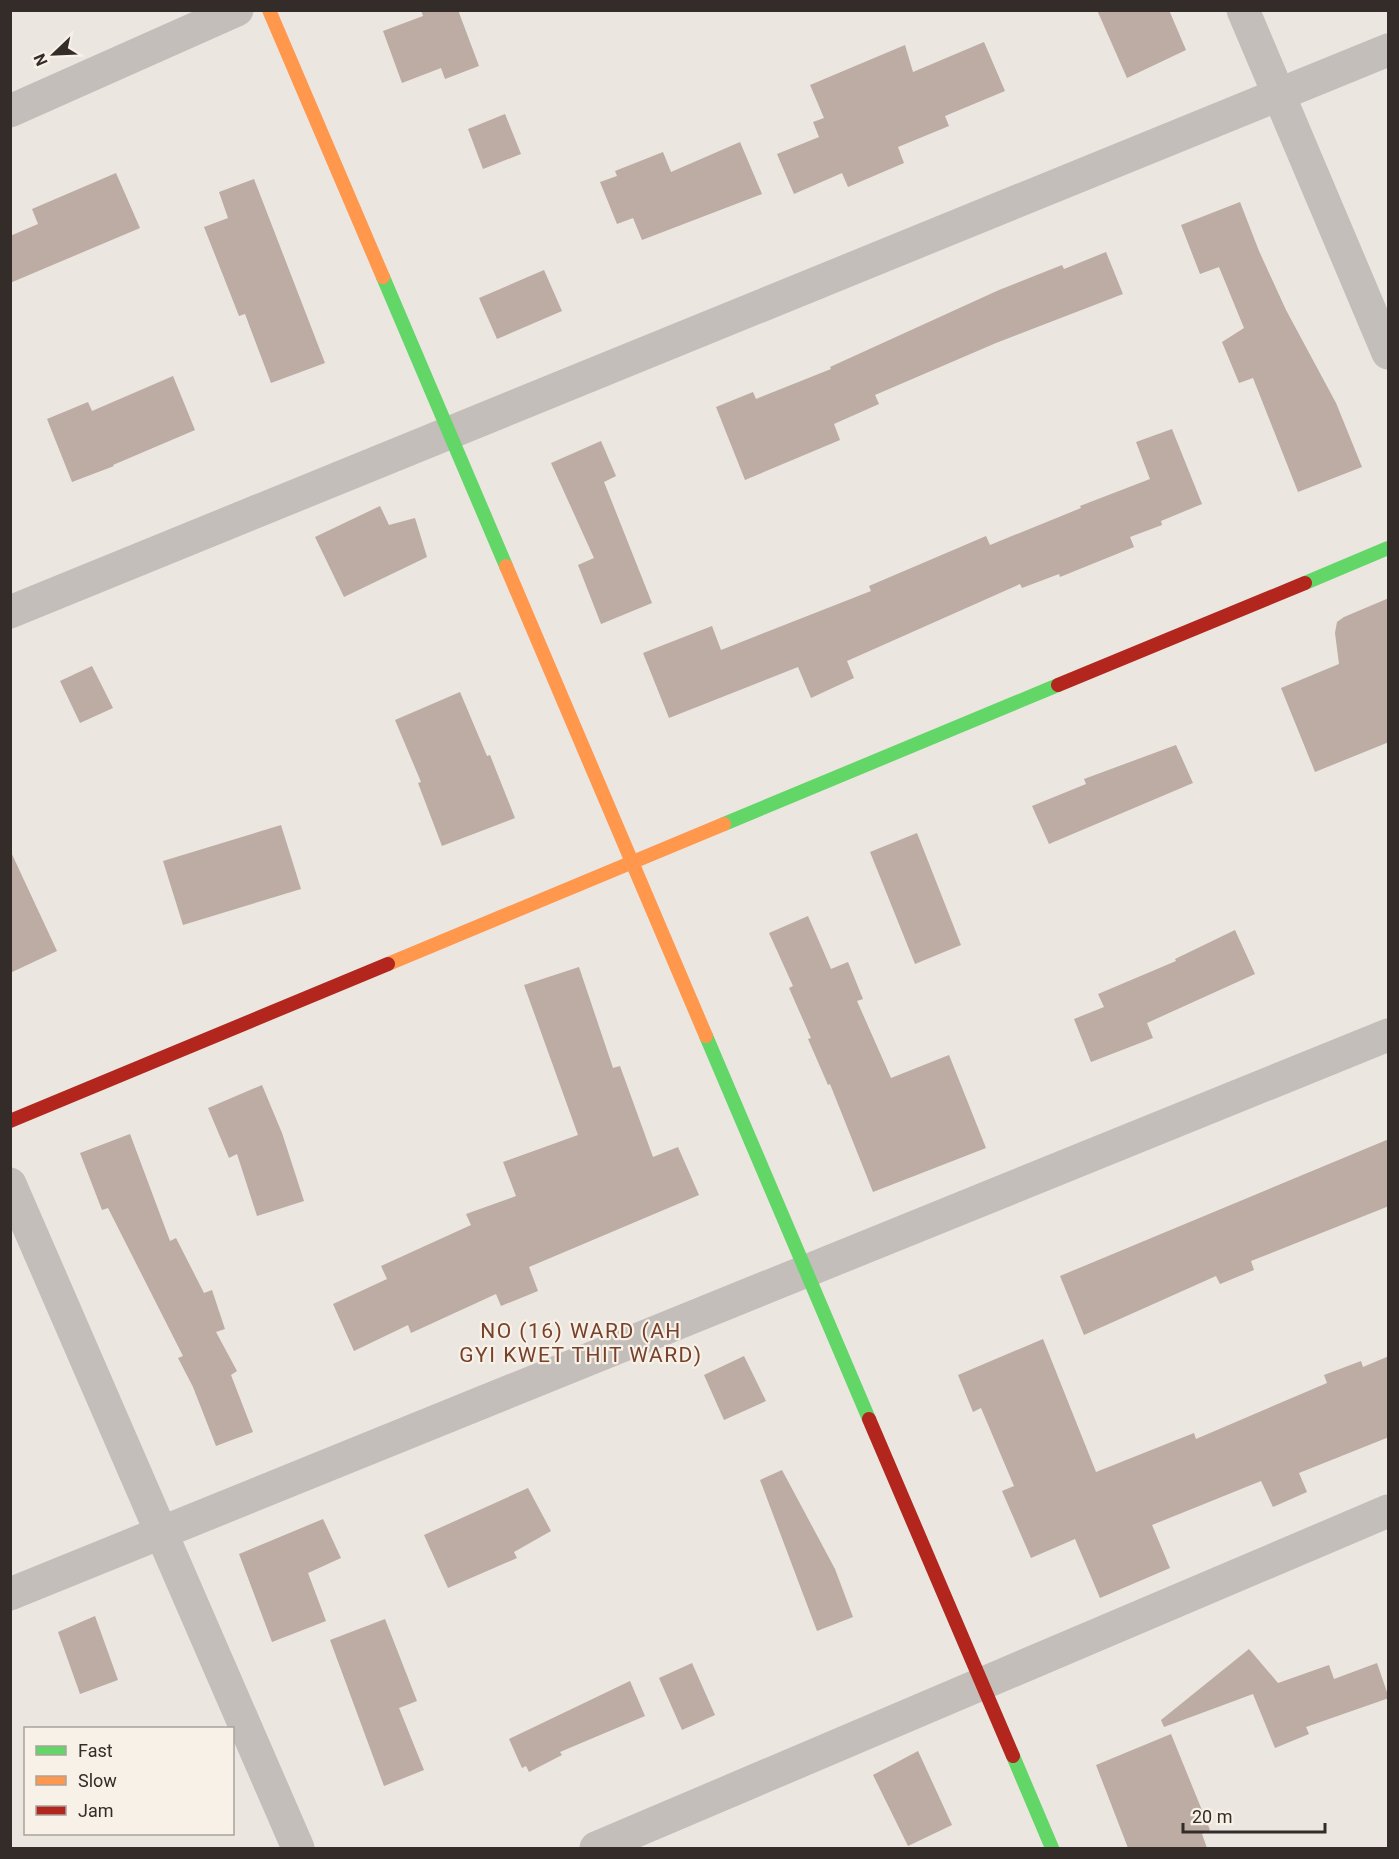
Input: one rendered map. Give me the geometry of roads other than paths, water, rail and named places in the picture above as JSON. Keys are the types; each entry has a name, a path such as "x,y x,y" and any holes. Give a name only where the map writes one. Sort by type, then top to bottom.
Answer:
{"street":[{"path":"10,111 237,10"},
{"path":"269,10 1052,1848"},
{"path":"1243,10 1389,353"},
{"path":"10,612 1389,50"},
{"path":"10,1120 1389,548"},
{"path":"10,1594 1389,1035"},
{"path":"10,1184 298,1848"},
{"path":"596,1848 1389,1511"}],"district":[{"name":"NO (16) WARD (AH GYI KWET THIT WARD)","path":"581,1343"}]}
